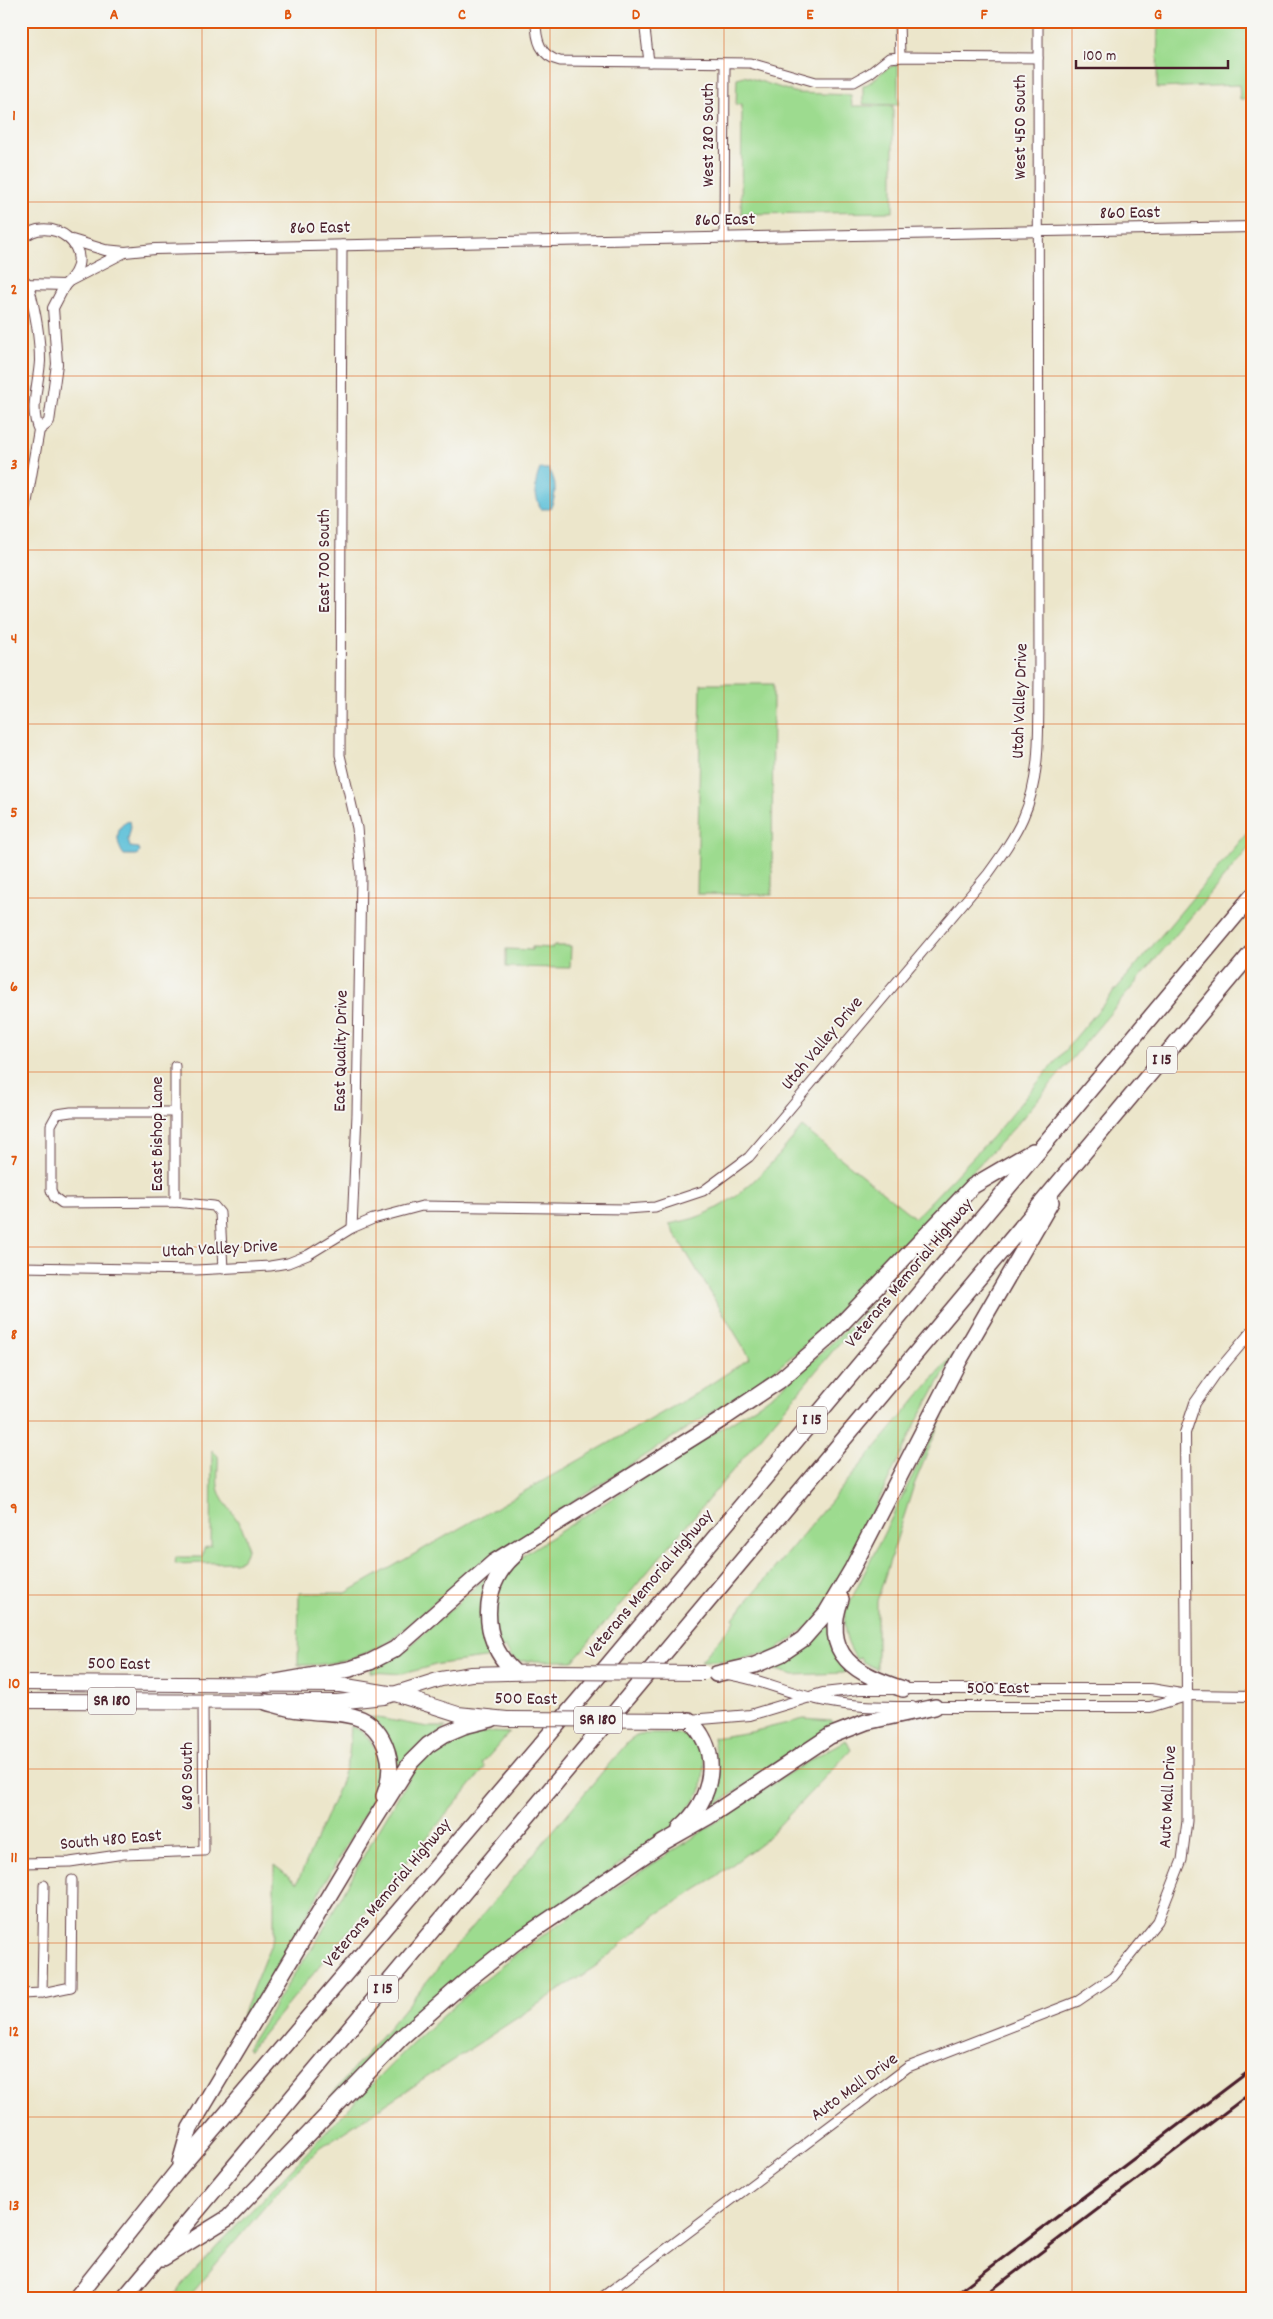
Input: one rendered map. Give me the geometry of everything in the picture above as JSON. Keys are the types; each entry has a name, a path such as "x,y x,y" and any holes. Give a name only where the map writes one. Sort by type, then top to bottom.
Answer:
{"highway":[{"name":"Veterans Memorial Highway","path":"76,2298 179,2169 569,1711 1252,896"},
{"name":"I 15","path":"124,2298 1252,952"},
{"path":"266,1684 303,1676 344,1671 382,1656 413,1635 494,1562 779,1381 828,1338 973,1186 1042,1145"},
{"path":"710,1674 766,1661 798,1643 826,1613 852,1569 959,1361 1071,1167"},
{"path":"513,1671 501,1658 492,1642 488,1622 489,1602 495,1582 503,1569 531,1540"},
{"path":"852,1569 836,1620 836,1633 840,1649 845,1658 858,1672 903,1689"},
{"path":"266,1702 300,1710 343,1712 361,1719 376,1731 386,1749 390,1771 387,1789 370,1826"},
{"path":"153,2264 228,2218 375,2064 465,1982 516,1942 664,1842 702,1821 842,1730 866,1722 936,1707"},
{"path":"179,2169 190,2128 370,1826 411,1762 428,1745 456,1729 499,1719"},
{"path":"664,1842 693,1815 707,1788 710,1768 707,1744 701,1732 689,1720"}],"main road":[{"name":"500 East","path":"21,1701 341,1702 395,1694 463,1675 513,1671 710,1674"},
{"name":"500 East","path":"21,1683 340,1685 395,1694 452,1713 499,1719 689,1720"}],"street":[{"path":"536,21 536,35 539,47 552,59 725,64 750,63 816,82 854,82 870,74 889,58 900,56 1038,58"},
{"path":"644,21 649,62"},
{"path":"899,21 900,56"},
{"name":"West 450 South","path":"1038,21 1038,232"},
{"name":"West 280 South","path":"724,237 725,64"},
{"name":"860 East","path":"125,252 198,248 1252,227"},
{"path":"22,238 47,229 72,240 105,250 125,252"},
{"name":"Utah Valley Drive","path":"21,1266 223,1270 288,1262 325,1246 352,1228 387,1214 422,1206 626,1210 673,1202 703,1191 741,1165 767,1137 982,881 1009,844 1029,802 1037,749 1039,681 1038,232"},
{"path":"39,430 49,422 57,364 53,308 77,270 79,260 78,249 72,240"},
{"name":"East 700 South","path":"342,245 340,755 357,828 361,875"},
{"path":"21,534 39,430 34,420 40,361 38,332 24,281 68,282 125,252"},
{"name":"East Quality Drive","path":"352,1228 357,1114 361,875"},
{"name":"East Bishop Lane","path":"174,1202 175,1066"},
{"path":"175,1112 71,1112 58,1114 51,1125 51,1190 58,1202 174,1202 207,1204 218,1209 223,1270"},
{"name":"Auto Mall Drive","path":"601,2298 908,2067 1078,2001 1113,1977 1158,1921 1182,1860 1187,1821 1185,1433 1195,1403 1214,1376 1252,1331"},
{"name":"500 East","path":"710,1674 760,1681 808,1697 858,1706 1150,1707 1186,1695"},
{"name":"500 East","path":"689,1720 745,1716 808,1697 852,1690 1151,1689 1186,1695 1252,1696"},
{"name":"680 South","path":"203,1701 204,1852"},
{"name":"South 480 East","path":"21,1863 70,1862 124,1854 204,1852"},
{"path":"21,1994 42,1993 71,1987 72,1880"},
{"path":"42,1993 44,1885"}],"green space":[{"path":"1158,21 1252,21 1252,99 1240,99 1239,85 1157,88"},
{"path":"898,65 898,105 863,104 863,86 888,68"},
{"path":"744,76 797,93 851,95 852,106 893,106 893,212 741,214 742,104 736,105 737,78"},
{"path":"21,310 24,343 21,374"},
{"path":"701,684 773,684 772,895 697,894"},
{"path":"1252,827 1252,844 1014,1128 808,1343 764,1379 536,1525 535,1528 487,1561 485,1559 390,1641 346,1660 323,1664 298,1665 299,1593 346,1593 697,1393 750,1358 669,1224 700,1216 730,1200 768,1166 802,1127 915,1218 993,1136"},
{"path":"554,946 571,946 570,968 506,967 506,949 532,950 532,947 553,948"},
{"path":"878,1297 573,1661 518,1661 512,1658 505,1647 501,1649 494,1626 495,1602 502,1583 520,1559 528,1552 761,1403 807,1366"},
{"path":"957,1350 917,1421 844,1572 815,1622 768,1656 765,1653 734,1661 701,1661 735,1621 733,1618"},
{"path":"947,1406 914,1485 877,1601 877,1669 863,1662 860,1657 857,1660 853,1654 846,1637 844,1626 845,1612"},
{"path":"212,1450 218,1456 219,1491 240,1524 247,1543 246,1551 242,1560 235,1562 175,1564 176,1557 202,1557 204,1548 211,1546"},
{"path":"492,1572 487,1643 492,1657 439,1664 403,1674 370,1672 370,1670 409,1647"},
{"path":"830,1623 848,1669 843,1673 794,1675 772,1669 771,1667 805,1646"},
{"path":"372,1717 428,1727 446,1727 397,1770"},
{"path":"804,1719 832,1721 837,1726 703,1813 712,1796 716,1777 716,1757 713,1738 751,1732"},
{"path":"351,1726 366,1736 376,1750 381,1777 380,1786 229,2051 226,2047 240,2020 274,1936 274,1865 297,1883 339,1787 349,1755"},
{"path":"490,1732 509,1733 482,1764 485,1768 249,2051 247,2049 317,1941 368,1848 412,1773 425,1755 450,1738 453,1741 472,1734"},
{"path":"639,1734 685,1734 697,1744 702,1743 705,1764 701,1792 673,1828 519,1932 456,1979 391,2038 332,2099 330,2097 604,1770 628,1742"},
{"path":"846,1740 851,1750 765,1840 709,1882 657,1914 596,1966 321,2147 291,2176 187,2298 171,2298 216,2247 367,2089 468,1993 517,1954 564,1921 783,1777"}],"water":[{"path":"540,469 549,469 554,479 555,494 550,509 541,509 537,499 536,484"},
{"path":"130,821 131,827 128,840 130,847 139,848 140,852 137,855 124,855 119,846 119,830 121,826"}],"railway":[{"path":"950,2298 1252,2069"},
{"path":"981,2298 1252,2092"}]}
